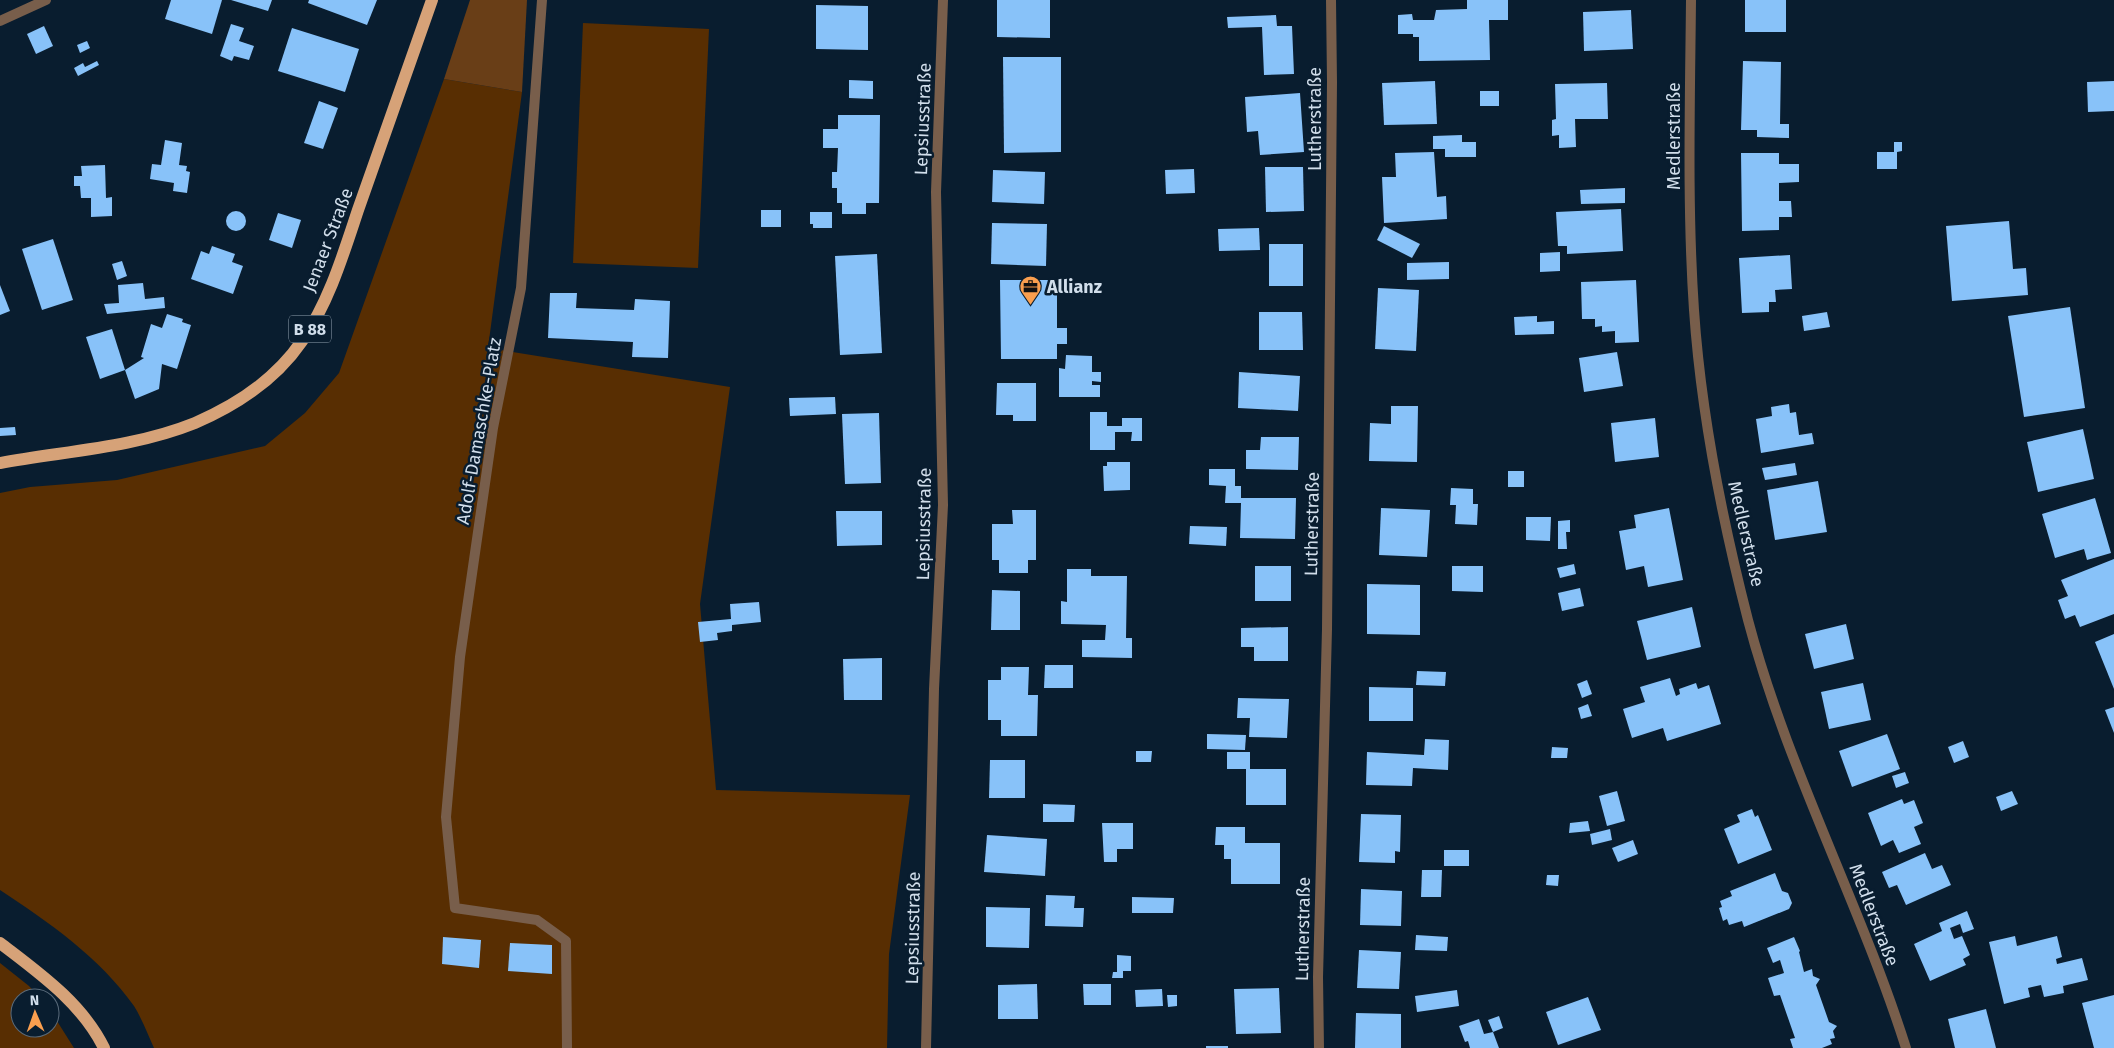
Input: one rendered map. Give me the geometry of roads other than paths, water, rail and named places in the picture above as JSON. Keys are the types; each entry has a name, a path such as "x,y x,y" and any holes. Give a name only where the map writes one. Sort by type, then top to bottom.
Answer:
{"main road":[{"name":"Jenaer Straße","path":"0,463 105,447 169,432 196,422 236,402 278,370 301,342 327,295 432,0"},
{"path":"0,943 60,991 79,1011 104,1048"}],"street":[{"path":"0,21 46,0"},
{"name":"Adolf-Damaschke-Platz","path":"542,0 521,288 493,428 460,657 446,817 455,908 537,920 566,941 567,1048"},
{"name":"Lepsiusstraße","path":"926,1048 934,689 943,505 936,192 943,0"},
{"name":"Lutherstraße","path":"1319,1048 1318,977 1327,599 1332,92 1331,0"},
{"name":"Medlerstraße","path":"1691,0 1691,200 1694,309 1700,376 1713,463 1748,620 1783,732 1906,1048"}],"place":[{"name":"Allianz","path":"1031,306"}]}
